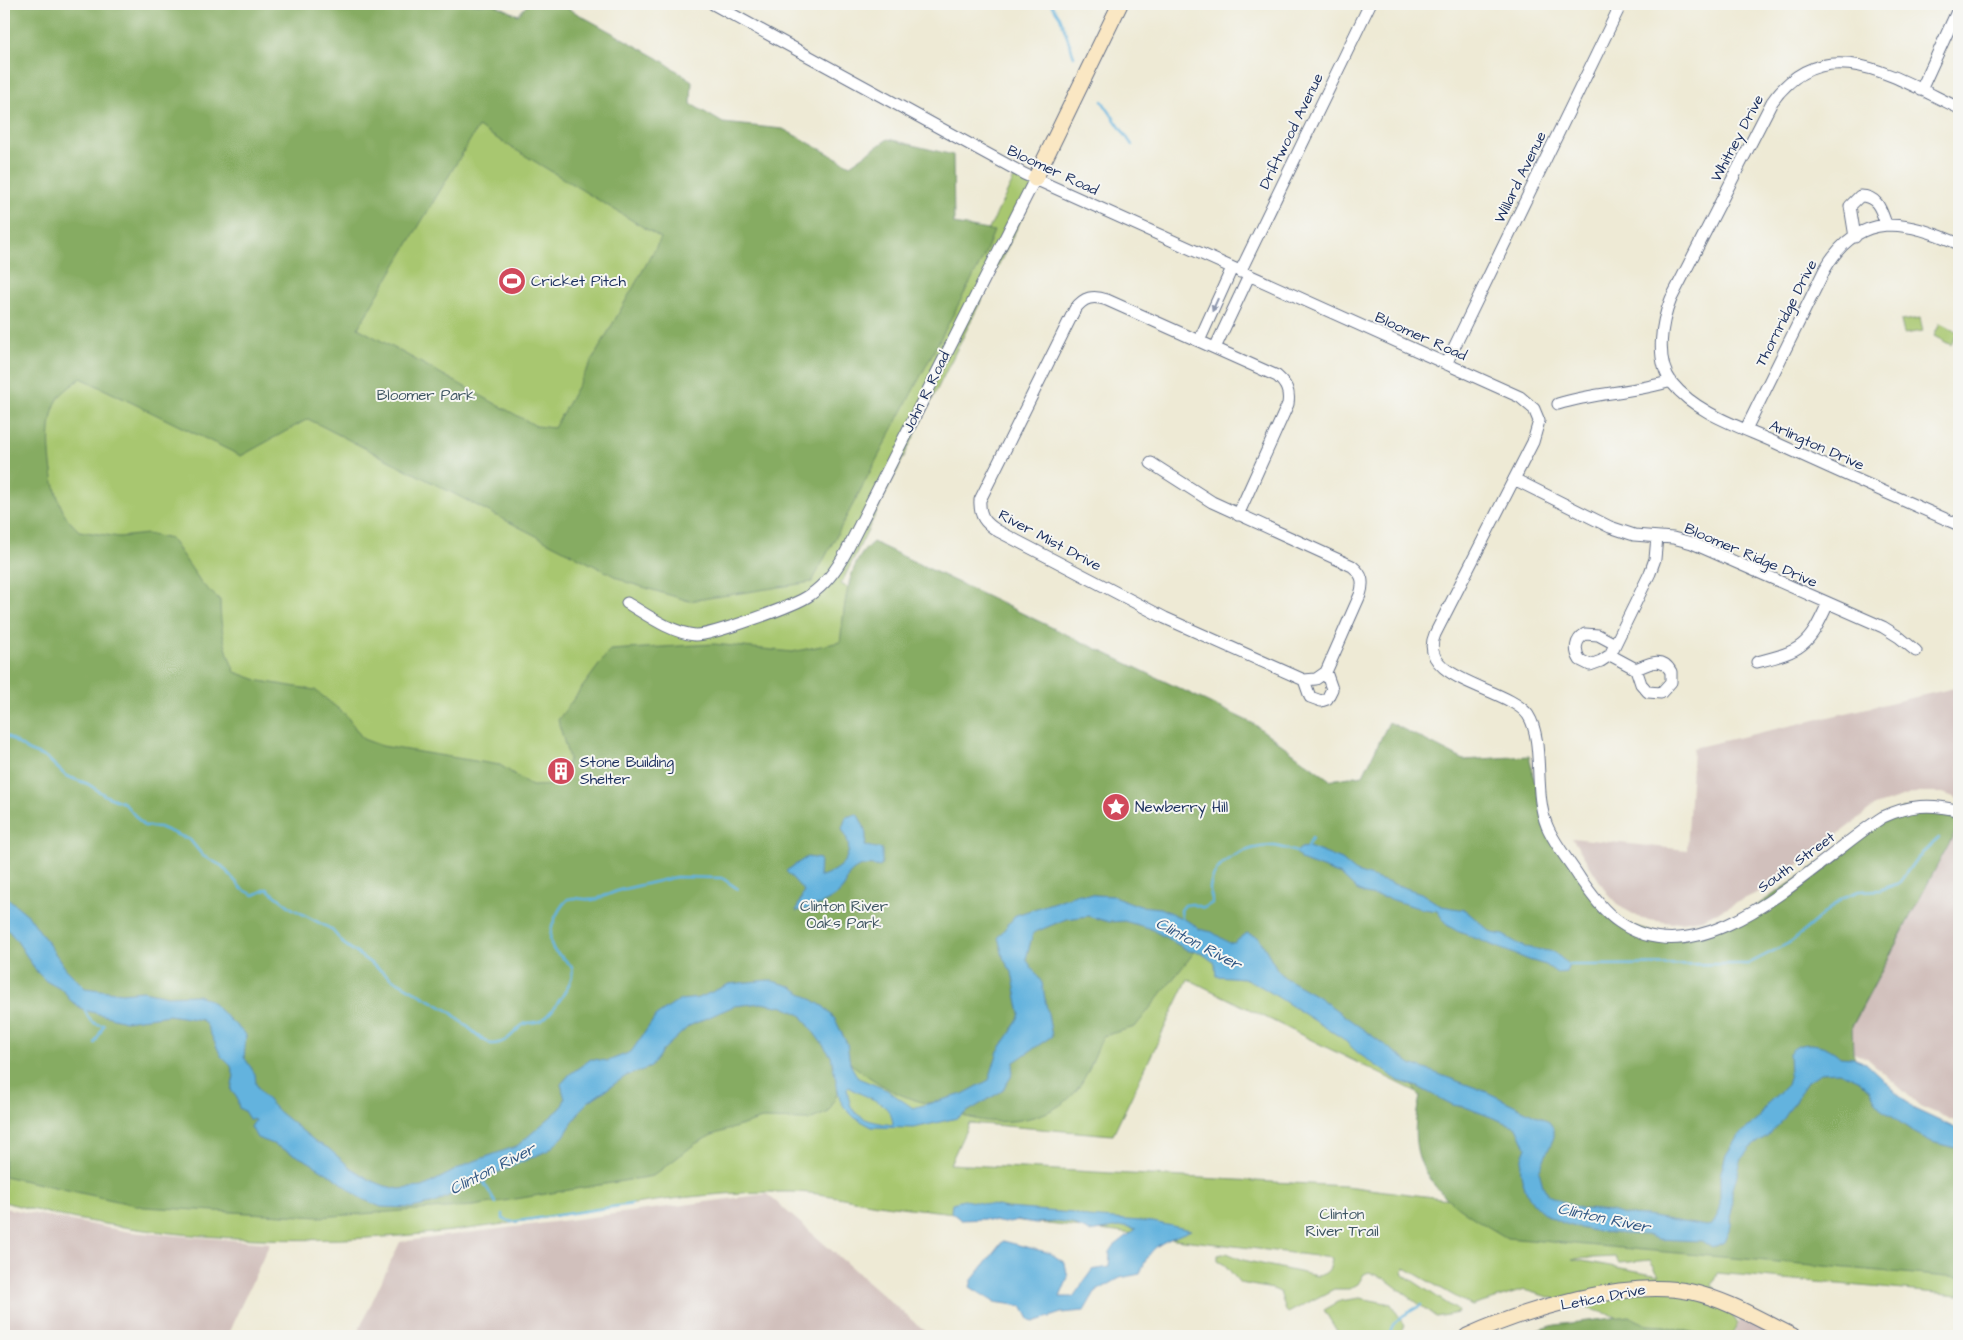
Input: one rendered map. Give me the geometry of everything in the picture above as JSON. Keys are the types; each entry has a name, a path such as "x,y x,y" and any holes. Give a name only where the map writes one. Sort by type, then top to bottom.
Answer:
{"street":[{"name":"Bloomer Road","path":"714,4 971,147 1034,179 1520,397 1534,409 1538,428 1435,634 1432,641 1432,653 1442,667 1515,704 1527,714 1536,744 1539,798 1550,832 1602,907 1621,923 1645,934"},
{"name":"John R Road","path":"627,603 674,628 698,635 798,602 819,588 838,566 1034,179 1120,4"},
{"name":"Driftwood Avenue","path":"1240,272 1370,4"},
{"name":"Willard Avenue","path":"1446,364 1621,4"},
{"path":"1921,90 1959,7"},
{"name":"Whitney Drive","path":"1671,381 1660,340 1665,313 1772,102 1789,81 1807,70 1840,62 1858,64 1875,69 1959,108"},
{"path":"1855,237 1850,206 1860,196 1873,199 1878,204 1886,224"},
{"name":"Thornridge Drive","path":"1746,429 1828,264 1846,243 1855,237 1886,224 1920,228 1959,244"},
{"path":"1199,341 1240,272"},
{"path":"1215,348 1240,272"},
{"name":"River Mist Drive","path":"1238,515 1288,404 1289,393 1286,385 1277,376 1098,297 1087,298 1079,303 980,500 981,515 985,522 998,531 1143,607 1304,680"},
{"path":"1558,404 1592,395 1646,389 1671,381"},
{"name":"Arlington Drive","path":"1671,381 1699,406 1959,525"},
{"path":"1151,463 1199,495 1238,515 1352,566 1361,576 1363,582 1360,596 1326,672 1316,679 1304,680 1310,697 1321,701 1327,699 1332,689 1326,672"},
{"name":"Bloomer Ridge Drive","path":"1514,479 1616,529 1634,535 1692,543 1883,628 1900,637 1916,651"},
{"path":"1615,644 1591,633 1581,637 1576,645 1577,655 1587,664 1596,664 1610,655 1650,573 1655,559 1657,537"},
{"path":"1757,662 1794,652 1804,645 1816,629 1828,603"},
{"path":"1610,655 1636,669"},
{"name":"South Street","path":"1645,934 1665,937 1686,936 1700,933 1738,918 1783,893 1872,824 1896,811 1913,807 1939,806 1959,811"},
{"name":"Letica Drive","path":"1467,1336 1509,1319 1544,1309 1638,1288 1692,1292 1740,1310 1793,1336"}],"shaded area":[{"path":"1959,687 1959,799 1943,793 1914,793 1875,806 1769,887 1702,919 1672,923 1642,919 1619,906 1607,893 1572,838 1687,850 1693,748"},
{"path":"1959,823 1959,1123 1920,1106 1867,1058 1853,1053 1852,1025"},
{"path":"767,1194 930,1336 356,1336 400,1242"},
{"path":"4,1208 130,1232 270,1243 227,1336 4,1336"},
{"path":"1741,1318 1778,1336 1733,1336"}],"green space":[{"path":"4,4 494,4 972,264 1017,172 1039,183 841,584 908,619 1739,1001 1904,929 1743,1233 1959,1254 1959,1295 1717,1273 1712,1284 1738,1324 1731,1336 1667,1336 1611,1315 1524,1290 1472,1306 1405,1268 1403,1271 1404,1275 1457,1310 1458,1313 1436,1317 1384,1278 1369,1272 1364,1274 1358,1284 1349,1289 1334,1289 1288,1313 1280,1292 1240,1283 1225,1265 1218,1261 1218,1255 1227,1253 1243,1260 1317,1276 1324,1274 1328,1270 1332,1258 899,1207 801,1192 706,1195 451,1231 340,1239 283,1240 169,1233 57,1215 4,1202","holes":["1188,979 1423,1095 1457,1200 1345,1186 950,1164 969,1123 1113,1135","1615,1257 1619,1263 1650,1260 1659,1275 1572,1259"]},
{"path":"4,4 494,4 518,15 528,4 560,4 658,58 692,81 691,104 723,123 783,129 850,165 888,139 953,155 954,224 994,231 984,256 812,582 689,601 626,582 308,419 241,456 81,378 58,399 53,410 50,425 50,458 56,492 69,520 79,531 119,537 147,534 171,539 203,585 220,600 223,636 235,672 260,681 315,690 346,715 363,739 382,746 500,765 532,786 557,785 569,759 558,720 610,650 714,644 792,652 840,642 845,602 852,575 864,551 873,542 1254,724 1330,780 1363,775 1389,722 1464,760 1529,756 1542,813 1549,832 1621,923 1676,937 1738,918 1902,809 1959,811 1959,823 1954,834 1852,1026 1853,1053 1858,1069 1898,1107 1959,1135 1959,1278 1507,1238 1465,1212 1447,1198 1433,1184 1423,1167 1417,1147 1415,1124 1420,1097 1410,1082 1411,1071 1197,949 1135,1027 1103,1036 1084,1078 1076,1091 1066,1101 1054,1109 1026,1119 995,1122 981,1120 964,1116 948,1105 925,1103 911,1099 881,1085 846,1060 844,1078 829,1112 809,1120 762,1119 712,1135 695,1144 653,1176 474,1206 319,1217 144,1207 4,1176","holes":["478,127 661,238 554,428 536,426 358,328"]},
{"path":"1920,318 1923,331 1904,334 1901,321"},
{"path":"1940,323 1958,332 1951,345 1934,336"},
{"path":"1360,1298 1391,1304 1405,1326 1399,1336 1340,1336 1324,1310 1340,1301"},
{"path":"1629,1316 1647,1325 1666,1326 1709,1336 1517,1336 1555,1325"}],"water":[{"path":"857,814 865,829 865,846 882,849 880,867 867,866 858,868 851,872 845,886 835,896 808,909 796,911 804,891 786,871 807,857 820,859 819,877 835,870 846,859 848,853 847,838 842,829 846,817"},
{"path":"1309,847 1342,860 1356,872 1421,893 1441,906 1465,910 1492,933 1503,935 1524,947 1554,952 1569,965 1566,972 1557,973 1546,965 1457,931 1447,925 1437,911 1365,894 1357,890 1341,875 1301,860 1296,852 1301,848"},
{"name":"Clinton River","path":"1079,894 1113,896 1140,906 1160,908 1192,923 1198,929 1212,932 1229,943 1234,943 1247,933 1259,938 1277,969 1285,978 1317,996 1411,1064 1487,1092 1549,1122 1554,1129 1554,1137 1539,1171 1543,1186 1548,1195 1583,1209 1611,1211 1623,1215 1646,1216 1706,1226 1712,1225 1720,1210 1720,1175 1726,1155 1738,1136 1759,1118 1767,1104 1787,1085 1790,1075 1789,1053 1801,1045 1822,1046 1840,1057 1853,1058 1866,1063 1914,1109 1959,1130 1959,1149 1932,1142 1915,1133 1884,1111 1876,1102 1870,1090 1858,1080 1839,1072 1820,1073 1807,1082 1783,1120 1771,1133 1750,1148 1742,1158 1732,1192 1731,1226 1724,1242 1712,1248 1702,1241 1657,1239 1647,1235 1595,1231 1577,1227 1560,1222 1545,1214 1533,1203 1525,1188 1522,1177 1521,1163 1526,1147 1517,1127 1465,1107 1453,1105 1418,1087 1399,1081 1359,1054 1342,1038 1262,987 1244,978 1216,976 1215,963 1200,952 1189,951 1149,928 1124,921 1109,922 1088,916 1066,919 1033,933 1026,959 1042,983 1052,1036 1014,1062 1011,1077 1002,1091 957,1118 914,1128 872,1127 855,1118 845,1108 840,1100 831,1056 801,1015 784,1007 761,1003 734,1006 689,1026 663,1050 651,1067 626,1076 588,1102 564,1136 549,1150 490,1176 484,1183 473,1183 435,1203 412,1208 381,1207 360,1198 338,1180 309,1162 257,1138 251,1127 255,1120 249,1119 244,1111 239,1108 237,1098 231,1090 234,1076 231,1066 221,1056 207,1026 202,1020 169,1015 125,1021 84,1010 70,1000 64,991 46,981 37,972 4,925 4,895 29,916 66,969 85,988 122,993 143,991 167,996 198,995 209,1000 246,1035 244,1057 255,1074 256,1084 262,1094 279,1112 316,1142 328,1148 351,1168 370,1180 399,1189 423,1187 469,1163 517,1146 561,1108 565,1099 561,1084 570,1074 591,1059 608,1061 631,1052 656,1016 680,1000 699,998 729,984 769,980 790,986 824,1007 835,1019 847,1044 850,1064 858,1078 887,1090 913,1108 963,1094 989,1080 998,1051 1020,1014 1012,972 1004,960 998,937 1016,915","holes":["849,1087 883,1105 888,1110 893,1125 870,1121 855,1112 850,1104 847,1088"]},
{"path":"964,1200 1007,1208 1153,1222 1191,1230 1165,1241 1154,1249 1144,1263 1140,1274 1120,1278 1095,1292 1084,1311 1061,1313 1034,1322 1030,1321 1022,1306 994,1302 970,1287 972,1280 1003,1241 1050,1253 1065,1263 1068,1278 1060,1297 1073,1297 1092,1270 1109,1267 1110,1252 1114,1246 1136,1229 1126,1226 1090,1232 1072,1224 1058,1222 1035,1223 1018,1220 1004,1223 984,1219 961,1220 951,1212 952,1203"}],"waterway":[{"path":"1051,4 1060,17 1074,56"},
{"path":"1102,101 1132,145"},
{"path":"4,734 29,751 47,758 66,776 88,784 106,796 124,803 144,826 159,827 190,840 203,856 222,866 242,889 254,895 267,889 293,909 331,929 344,944 391,978 449,1011 482,1039 491,1044 504,1041 527,1023 542,1020 557,1004 567,988 572,968 553,949 550,937 553,922 568,899 594,900 620,890 676,877 722,878 738,889"},
{"path":"1307,847 1312,838"},
{"path":"1569,965 1748,964 1791,942 1842,898 1859,891 1880,890 1899,883 1917,858 1939,838"},
{"name":"Clinton River","path":"1182,918 1181,910 1185,905 1192,904 1204,908 1212,903 1210,890 1213,878 1218,869 1234,856 1253,848 1273,846 1296,852"},
{"path":"85,1010 92,1022 104,1025 95,1043"},
{"name":"Clinton River","path":"484,1183 496,1203"},
{"path":"503,1214 503,1219 512,1222 632,1204"},
{"path":"1391,1336 1392,1326 1396,1321 1421,1305"}],"place":[{"name":"Cricket Pitch","path":"512,281"},
{"name":"Stone Building Shelter","path":"561,771"},
{"name":"Newberry Hill","path":"1116,807"}],"park label":[{"name":"Bloomer Park","path":"426,395"},
{"name":"Clinton River Oaks Park","path":"844,914"},
{"name":"Clinton River Trail","path":"1342,1222"}]}
